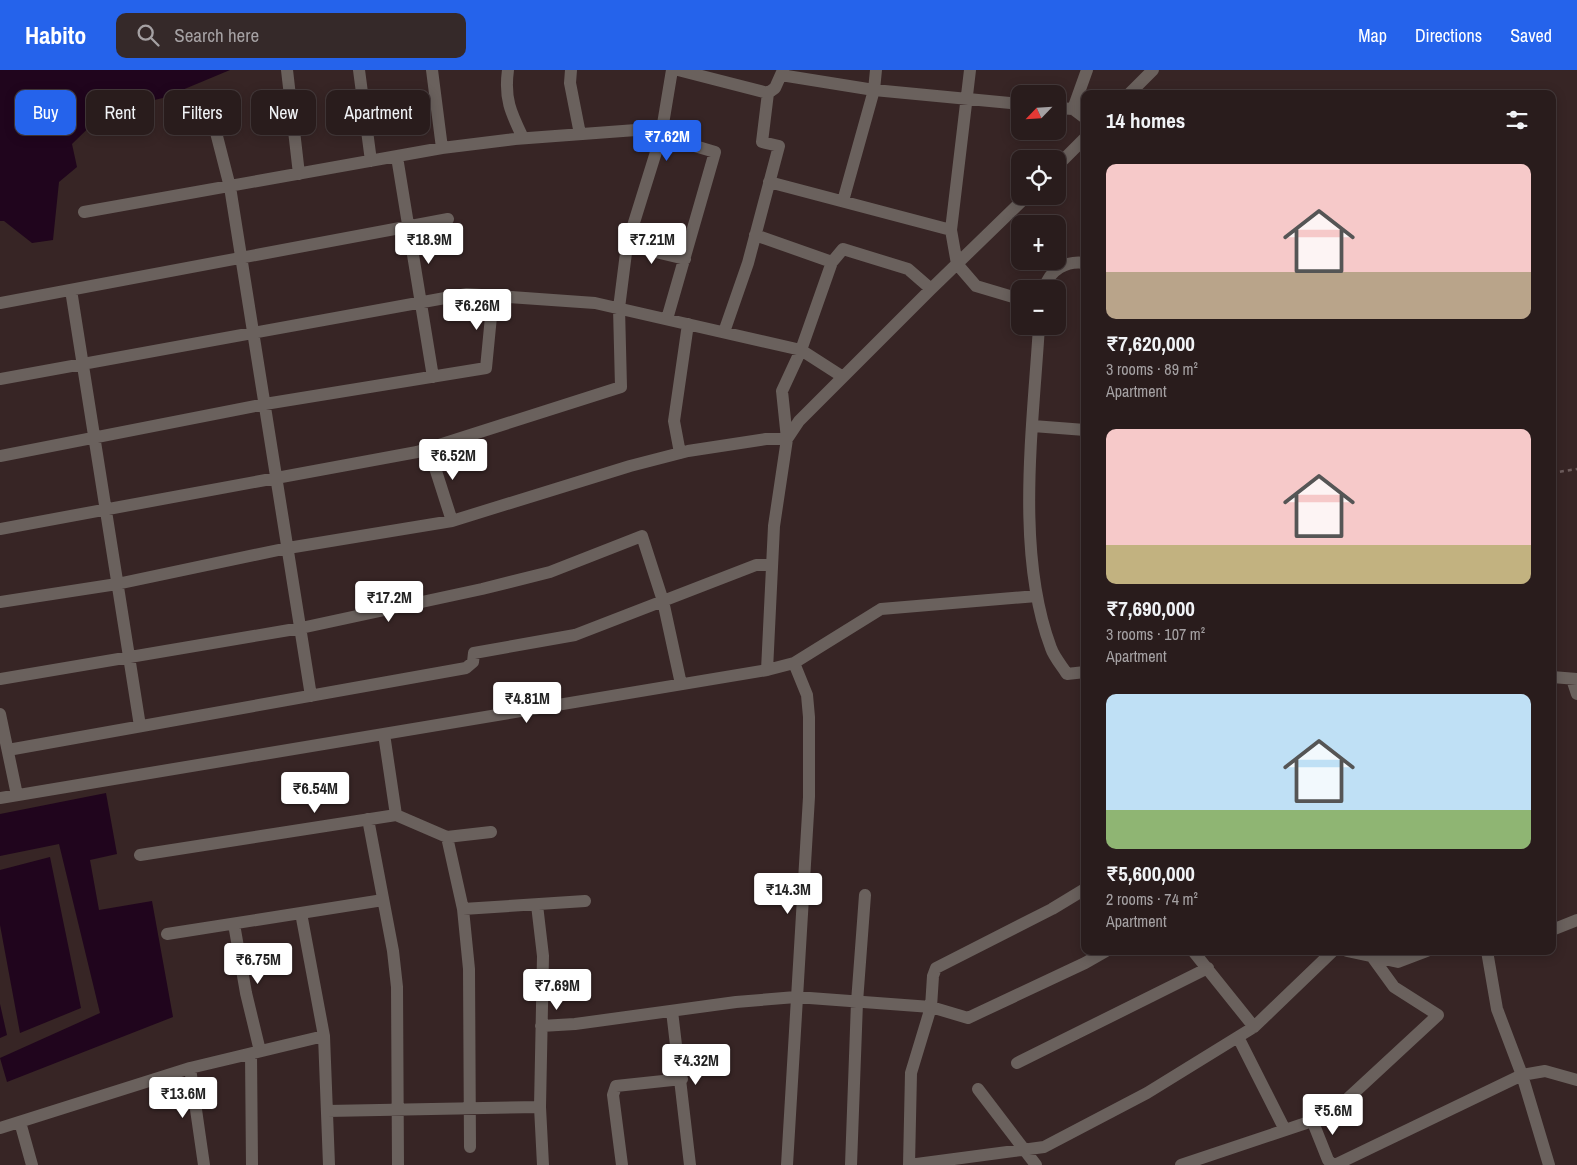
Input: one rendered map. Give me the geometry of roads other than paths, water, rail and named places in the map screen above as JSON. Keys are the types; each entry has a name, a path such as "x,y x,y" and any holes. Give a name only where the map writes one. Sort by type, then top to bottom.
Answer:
{"street":[{"path":"287,70 299,174"},
{"path":"359,70 371,161"},
{"path":"432,70 442,148"},
{"path":"508,70 506,86 509,107 523,138"},
{"path":"572,70 570,83 580,134"},
{"path":"0,530 428,449 621,387 619,308 627,244 662,132 672,70"},
{"path":"678,70 707,74 768,93"},
{"path":"843,201 874,90 876,70"},
{"path":"970,70 951,230 957,264 976,286 1011,296"},
{"path":"1073,109 1087,70"},
{"path":"1133,90 1153,70"},
{"path":"724,332 755,235 779,146 762,142 768,93 775,88 782,72 874,90 1011,103"},
{"path":"1066,109 1073,109 1081,115"},
{"path":"84,212 442,148 523,138 580,134 662,132 715,152 668,320"},
{"path":"217,135 230,187 311,696"},
{"path":"1066,157 1081,142"},
{"path":"397,157 433,377"},
{"path":"769,182 951,230"},
{"path":"787,439 799,421 1018,205"},
{"path":"0,303 448,219"},
{"path":"755,235 832,262"},
{"path":"627,244 684,259"},
{"path":"767,670 774,526 787,439 782,391 801,350 832,262 843,249 908,270 931,289"},
{"path":"1049,280 1056,269 1073,261 1081,262"},
{"path":"71,290 140,726"},
{"path":"0,379 467,294 595,303 619,308 801,350 843,377"},
{"path":"0,456 265,404 486,368 493,296"},
{"path":"680,453 674,422 688,324"},
{"path":"1038,335 1029,512 1037,596 1051,649 1067,674 1081,672"},
{"path":"1033,426 1081,430"},
{"path":"0,602 117,584 288,548 452,521 630,466 680,453 766,438 787,439"},
{"path":"428,449 452,521"},
{"path":"0,679 301,628 482,590 550,572 642,536 663,601 681,684"},
{"path":"8,750 466,668 473,662 474,653 575,635 756,565 772,565"},
{"path":"0,798 767,670 794,663 881,610 1037,596"},
{"path":"787,1165 809,797 809,717 807,695 794,663"},
{"path":"1556,677 1575,679 1577,694"},
{"path":"0,714 17,794"},
{"path":"384,734 396,815"},
{"path":"140,855 396,815 447,837 491,832"},
{"path":"368,819 397,987 398,1165"},
{"path":"447,837 463,909 469,969 470,1147"},
{"path":"1081,891 1052,909 936,968 933,976 931,1007 911,1073 909,1165 1025,1148 1044,1147 1066,1136 1147,1093 1254,1027 1329,955"},
{"path":"852,1165 858,1002 865,895"},
{"path":"167,934 383,900"},
{"path":"463,909 585,901"},
{"path":"537,905 543,956 540,1108 543,1165"},
{"path":"301,913 324,1036 329,1165"},
{"path":"1556,929 1577,921"},
{"path":"234,924 256,1052 252,1165"},
{"path":"541,1026 736,1002 796,997 931,1007 968,1018 1099,955"},
{"path":"1197,955 1254,1027"},
{"path":"1362,955 1398,962 1416,955"},
{"path":"1488,955 1497,1009 1522,1075 1549,1165"},
{"path":"1181,1165 1330,1114 1438,1015 1394,987 1373,958"},
{"path":"1017,1063 1208,968"},
{"path":"672,1011 682,1079 690,1165"},
{"path":"0,1128 190,1068 324,1036"},
{"path":"1238,1037 1285,1130"},
{"path":"190,1068 204,1165"},
{"path":"1312,1120 1328,1160 1334,1165 1522,1075 1545,1072 1577,1080"},
{"path":"622,1165 613,1095 616,1086 682,1079"},
{"path":"978,1088 1036,1165"},
{"path":"327,1111 540,1108"},
{"path":"20,1122 32,1165"}]}
